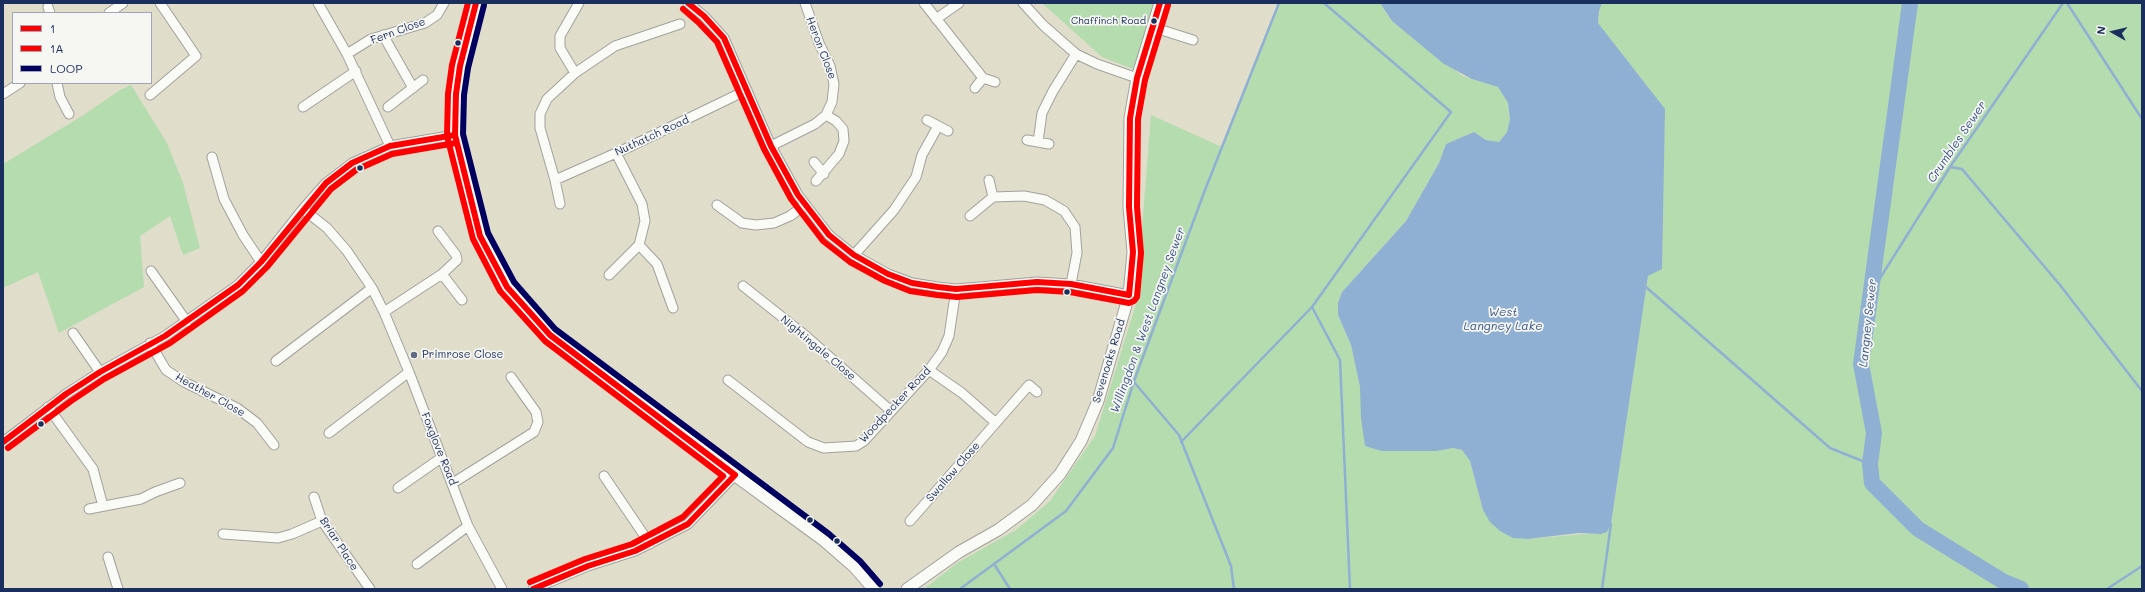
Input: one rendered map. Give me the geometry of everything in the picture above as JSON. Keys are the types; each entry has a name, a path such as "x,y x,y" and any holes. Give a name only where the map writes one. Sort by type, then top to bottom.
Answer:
{"main road":[{"path":"476,3 460,66 456,94 455,134 480,236 507,287 550,335 735,475 824,540 854,567 874,589"}],"street":[{"path":"110,12 123,3"},
{"path":"150,95 196,56 160,3"},
{"path":"318,3 356,71 390,146"},
{"name":"Fern Close","path":"347,54 383,35 425,23 437,15 444,3"},
{"path":"575,73 560,48 560,36 579,3"},
{"path":"688,3 704,16 724,38 771,146 805,205 829,235 854,256 888,274 912,283 956,289 1037,282 1071,284 1128,295"},
{"name":"Heron Close","path":"805,3 819,43 830,66 834,84 832,102 826,115"},
{"path":"924,3 982,78 995,82"},
{"path":"936,19 959,3"},
{"path":"1023,3 1042,25 1076,54 1097,64 1136,78"},
{"name":"Sevenoaks Road","path":"907,589 959,552 998,530 1032,505 1060,474 1081,441 1098,401 1128,295 1133,252 1129,207 1128,148 1130,118 1136,78 1160,3"},
{"path":"560,204 556,180 540,128 540,114 547,99 575,73 615,46 680,24"},
{"path":"1152,27 1193,40"},
{"path":"383,35 413,88"},
{"path":"1038,142 1042,113 1053,91 1076,54"},
{"path":"304,107 356,71"},
{"path":"975,88 982,78"},
{"path":"388,107 423,80"},
{"path":"3,94 18,84"},
{"path":"59,84 60,97 69,114"},
{"name":"Nuthatch Road","path":"556,180 747,90"},
{"path":"771,146 815,124 826,115 836,121 843,129 844,141 839,154 824,174 816,181"},
{"path":"927,120 948,131"},
{"path":"854,256 894,210 916,177 922,155 938,126"},
{"path":"3,442 48,406 100,372 187,322 238,285 261,262 303,209 326,183 352,164 390,146 455,134"},
{"path":"1027,140 1049,144"},
{"path":"609,276 639,246 645,221 642,204 616,153"},
{"path":"212,157 224,199 243,235 261,262"},
{"path":"814,162 824,174"},
{"path":"989,180 993,197"},
{"path":"970,216 993,197 1024,196 1045,200 1064,211 1075,227 1077,253 1071,284"},
{"path":"717,205 742,223 756,225 774,223 790,216 805,205"},
{"name":"Foxglove Road","path":"303,209 328,228 347,251 372,288 384,312 409,372 441,458 453,483 468,526 502,589"},
{"path":"384,312 442,274 457,260 456,255 438,231"},
{"path":"639,246 657,264 672,308"},
{"path":"151,271 187,322"},
{"path":"442,274 462,300"},
{"name":"Nightingale Close","path":"743,286 806,336 891,411"},
{"path":"276,361 372,288"},
{"name":"Woodpecker Road","path":"728,380 808,442 824,448 856,446 864,441 929,370 949,336 956,289"},
{"path":"73,333 100,372"},
{"name":"Heather Close","path":"150,343 166,370 184,382 237,408 257,423 274,445"},
{"path":"929,370 962,393 996,423"},
{"path":"329,433 409,372"},
{"path":"453,483 534,432 538,422 536,412 510,378"},
{"name":"Swallow Close","path":"910,521 1029,385 1037,392"},
{"path":"48,406 93,469 103,506"},
{"path":"398,488 441,458"},
{"path":"533,589 588,566 635,551 688,524 735,475"},
{"path":"604,476 650,544"},
{"path":"89,509 141,499 180,482"},
{"name":"Briar Place","path":"314,497 322,521 370,589"},
{"path":"223,534 278,538 292,534 322,521"},
{"path":"417,564 468,526"},
{"path":"108,557 118,589"}],"green space":[{"path":"1042,3 1156,3 1133,69 1102,57"},
{"path":"1279,3 1380,3 1392,21 1463,76 1498,87 1508,103 1510,119 1507,132 1499,142 1486,140 1474,132 1446,144 1439,163 1406,221 1342,292 1338,303 1338,315 1351,345 1360,387 1382,451 1437,451 1453,448 1462,450 1470,461 1483,510 1528,539 1607,532 1611,524 1648,276 1598,23 1599,11 1602,3 2142,3 2142,589 924,589 957,563 1016,530 1050,501 1095,436 1136,304 1151,115 1222,147"},
{"path":"131,85 167,143 183,183 200,248 183,255 170,216 140,236 144,287 59,333 38,272 3,288 3,164 82,116 120,90"}],"water":[{"name":"West Langney Lake","path":"1380,3 1602,3 1599,11 1598,23 1665,109 1662,269 1648,276 1611,524 1607,532 1601,534 1579,533 1528,539 1513,538 1500,531 1490,522 1483,510 1470,461 1462,450 1453,448 1437,451 1382,451 1365,446 1361,418 1360,387 1351,345 1338,315 1338,303 1342,292 1406,221 1439,163 1446,144 1474,132 1486,140 1499,142 1507,132 1510,119 1508,103 1498,87 1472,79 1444,64 1392,21"}],"waterway":[{"name":"Willingdon & West Langney Sewer","path":"960,589 1066,511 1113,448 1134,381 1205,190 1279,3"},
{"path":"1181,442 1312,307 1451,112 1324,3"},
{"name":"Langney Sewer","path":"1910,3 1861,364 1874,433 1870,464 1872,483 1918,529 2004,582 2021,589"},
{"name":"Crumbles Sewer","path":"1870,294 1950,167 2063,3"},
{"path":"2067,3 2142,119"},
{"path":"1950,167 1962,169 2060,285 2142,391"},
{"path":"1646,287 1830,448 1870,464"},
{"path":"1312,307 1340,360 1350,589"},
{"path":"1134,382 1179,435 1231,566 1234,589"},
{"path":"1602,589 1611,524"},
{"path":"994,564 1010,589"},
{"path":"2107,589 2142,566"}],"transit line":[{"name":"1A","path":"468,3 452,65 448,94 447,136 473,239 500,291 545,341 723,476 683,517 632,544 585,559 530,582"},
{"name":"1","path":"476,3 460,66 456,94 455,135 480,236 507,287 550,335 735,475 688,524 635,551 588,566 533,589"},
{"name":"1","path":"688,3 704,16 724,38 771,146 798,195 829,235 854,255 888,274 912,283 938,287 956,289 1037,282 1071,284 1129,295"},
{"name":"1","path":"1129,295 1133,252 1129,207 1130,118 1137,78 1160,3"},
{"name":"LOOP","path":"484,5 468,68 464,95 463,134 488,233 514,282 555,329 829,534 860,561 880,584"},
{"name":"1A","path":"683,9 717,42 764,149 791,199 823,241 850,262 885,281 910,291 937,295 957,297 1037,290 1070,292 1129,303 1134,301 1137,297 1141,253 1137,207 1138,119 1145,80 1168,5"},
{"name":"1","path":"3,442 66,394 100,372 165,336 238,285 261,262 326,183 352,163 390,146 455,135"},
{"name":"1A","path":"8,448 71,401 104,379 170,343 243,291 267,267 331,189 356,170 392,154 456,143"}],"place":[{"name":"Chaffinch Road","path":"1154,21"},
{"name":"Primrose Close","path":"414,355"}]}
